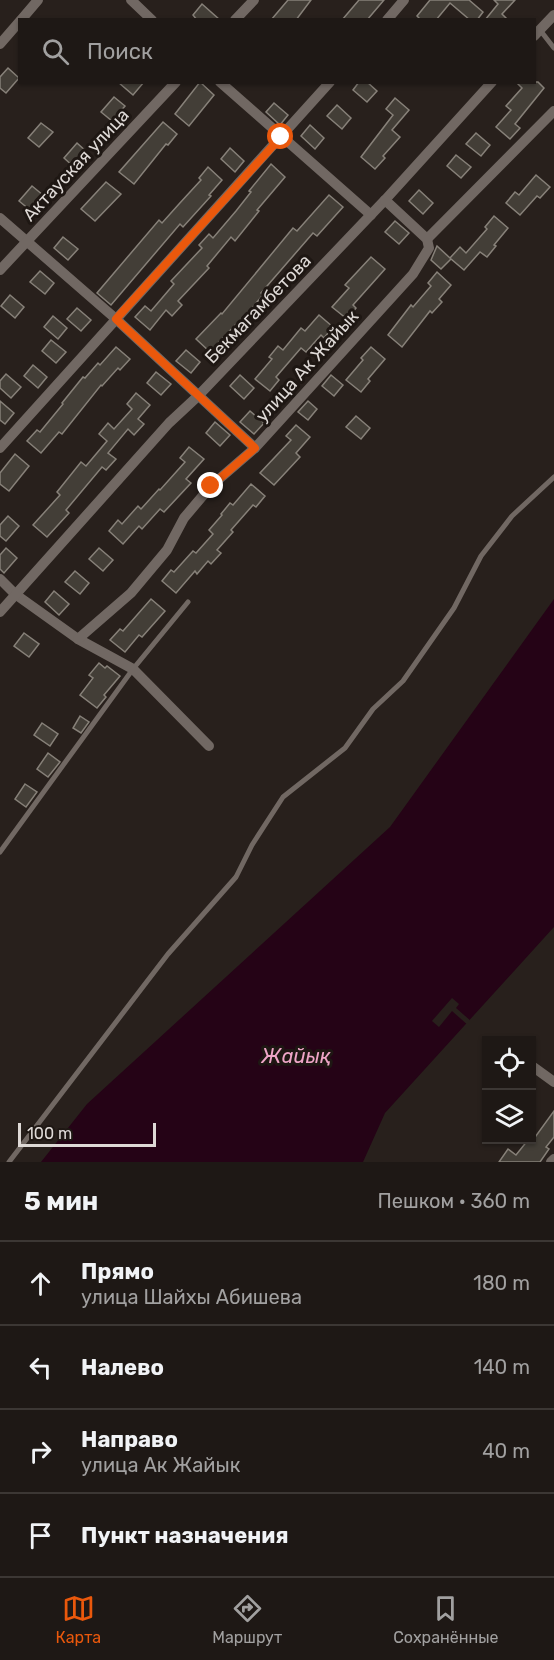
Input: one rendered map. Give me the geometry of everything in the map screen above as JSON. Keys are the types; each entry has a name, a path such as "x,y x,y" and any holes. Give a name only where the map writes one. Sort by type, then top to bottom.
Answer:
{"street":[{"path":"22,18 38,0"},
{"path":"131,0 150,18"},
{"path":"237,18 254,0"},
{"path":"389,18 404,0"},
{"path":"537,33 554,15"},
{"path":"0,44 18,22"},
{"name":"Актауская улица","path":"0,270 174,84"},
{"path":"222,84 371,215"},
{"path":"0,448 328,84"},
{"name":"Бекмагамбетова","path":"0,612 169,423 198,396 371,215 490,84"},
{"name":"улица Ак Жайык","path":"78,639 131,592 167,550 184,518 211,486 255,448 413,274 429,248 427,239 554,111"},
{"path":"385,200 427,239"},
{"path":"0,218 116,319 255,448"},
{"path":"0,579 15,594 78,639 133,669 209,746"},
{"path":"536,1070 554,1083"}],"lane":[{"path":"537,33 554,48"},
{"path":"9,1162 168,954 236,877 252,845 283,797 345,748 373,709 403,681 454,608 481,556 512,516 554,477"},
{"path":"0,852 133,669 188,602"}],"water":[{"name":"Жайық","path":"554,599 554,927 385,1113 363,1162 41,1162 87,1104 390,827"}],"pier":[{"path":"452,998 459,1004 456,1008 472,1022 469,1026 452,1011 439,1027 432,1021"}],"building":[{"path":"288,0 311,0 298,18 273,18"},
{"path":"359,0 384,0 369,18 344,18"},
{"path":"430,0 469,0 483,12 478,18 468,18 450,3 438,18 417,16"},
{"path":"494,0 515,0 502,14 506,18 487,18 498,4"},
{"path":"202,4 218,18 195,18 193,15"},
{"path":"8,68 18,79 6,93 0,88 0,77"},
{"path":"538,82 544,88 515,124 520,128 510,139 496,127 511,110 506,106 522,88 518,84"},
{"path":"120,84 142,84 133,95"},
{"path":"198,84 202,84 214,95 189,126 175,114"},
{"path":"358,84 369,84 377,91 367,102 353,90"},
{"path":"114,97 125,106 112,121 101,112"},
{"path":"395,98 409,110 392,130 400,137 375,169 361,157 393,115 386,109"},
{"path":"274,103 288,115 280,125 266,112"},
{"path":"337,105 351,118 342,129 327,116"},
{"path":"163,122 177,134 168,145 166,144 134,184 119,172"},
{"path":"41,123 53,132 39,147 28,138"},
{"path":"310,125 324,138 315,149 301,136"},
{"path":"476,133 490,145 481,156 466,144"},
{"path":"77,143 88,153 75,168 64,158"},
{"path":"230,148 244,161 235,172 221,159"},
{"path":"456,155 471,167 461,178 447,166"},
{"path":"271,164 285,177 235,241 231,237 207,266 209,268 178,301 182,305 172,316 166,310 150,330 135,317 145,306 151,311 174,284 171,281 202,248 199,245 209,234 213,238"},
{"path":"208,167 222,180 209,195 211,196 183,227 180,224 111,305 97,293 159,220 162,223 201,180 199,178"},
{"path":"536,175 550,187 540,198 537,196 520,215 506,203 515,192 519,195"},
{"path":"106,182 121,194 95,221 81,209"},
{"path":"32,186 43,195 30,210 19,201"},
{"path":"419,190 433,203 423,214 409,201"},
{"path":"329,195 343,207 317,236 313,233 261,293 263,295 239,323 210,352 196,339 222,314 293,228 297,231"},
{"path":"494,216 508,228 487,257 480,252 464,270 451,259 441,269 431,260 437,246 450,258 460,247 466,253 487,229 485,227"},
{"path":"395,221 409,233 399,244 385,232"},
{"path":"63,237 78,249 68,260 54,248"},
{"path":"371,257 385,269 353,305 356,308 347,319 332,307 349,288 345,285"},
{"path":"40,271 54,283 45,294 30,282"},
{"path":"437,272 451,285 439,299 442,302 432,313 430,311 402,347 388,335 411,305 413,307 431,286 428,283"},
{"path":"10,295 24,307 15,318 1,306"},
{"path":"77,308 91,320 81,331 67,319"},
{"path":"319,315 333,327 324,338 321,335 306,352 301,348 276,377 279,380 270,391 255,379 272,359 269,357 278,346 283,350 301,328 305,331"},
{"path":"53,316 67,328 58,339 44,327"},
{"path":"51,340 66,352 56,363 42,351"},
{"path":"116,347 130,359 101,385 62,434 59,432 41,453 27,441 37,430 40,432 83,377 85,378 98,363 100,365"},
{"path":"371,347 385,359 368,379 370,381 361,392 346,380"},
{"path":"186,350 200,362 191,373 176,361"},
{"path":"33,365 47,377 38,388 24,376"},
{"path":"156,372 171,384 161,395 147,383"},
{"path":"6,374 21,387 11,398 0,388 0,381"},
{"path":"240,375 254,388 244,399 230,386"},
{"path":"331,375 343,385 334,396 322,386"},
{"path":"136,393 150,405 138,419 144,424 134,435 128,429 108,453 116,459 106,470 102,467 66,510 69,513 47,537 33,525 60,495 57,492 81,462 86,466 107,441 99,434 108,423 114,429 132,409 127,404"},
{"path":"0,401 14,413 5,424 0,420"},
{"path":"308,401 317,409 308,420 298,412"},
{"path":"250,411 264,423 254,434 240,422"},
{"path":"356,416 370,428 361,439 346,427"},
{"path":"215,422 230,435 220,446 206,433"},
{"path":"296,425 310,437 296,453 300,457 274,485 260,473 291,440 286,436"},
{"path":"189,447 204,459 186,479 191,483 164,512 160,509 142,529 139,526 123,544 109,531 118,520 122,524 138,506 141,509 160,490 185,462 180,458"},
{"path":"15,454 29,466 9,491 0,484 0,473"},
{"path":"251,484 265,496 256,507 253,505 231,530 233,532 217,550 221,553 211,564 208,561 197,574 195,571 176,593 162,581 171,570 174,572 193,551 196,553 213,534 209,530 221,514 230,503 233,505"},
{"path":"8,516 19,526 6,541 0,536 0,525"},
{"path":"6,548 17,558 4,573 0,569 0,555"},
{"path":"99,548 113,560 103,571 89,559"},
{"path":"75,571 89,583 80,594 65,582"},
{"path":"54,591 69,604 59,615 45,602"},
{"path":"151,599 165,611 142,637 139,635 125,652 110,640 120,629 123,631"},
{"path":"24,633 39,644 29,657 14,646"},
{"path":"99,663 120,676 104,695 106,697 97,708 80,695 93,678 89,675"},
{"path":"80,716 89,722 81,733 73,728"},
{"path":"42,723 58,734 50,746 34,735"},
{"path":"48,753 60,762 48,777 37,769"},
{"path":"25,784 37,792 26,807 15,799"},
{"path":"554,1111 554,1137 546,1147 549,1149 540,1162 499,1162 508,1149 516,1155 525,1144 536,1144 536,1136"}],"route":[{"path":"211,486 255,448 116,319 281,137"}]}
